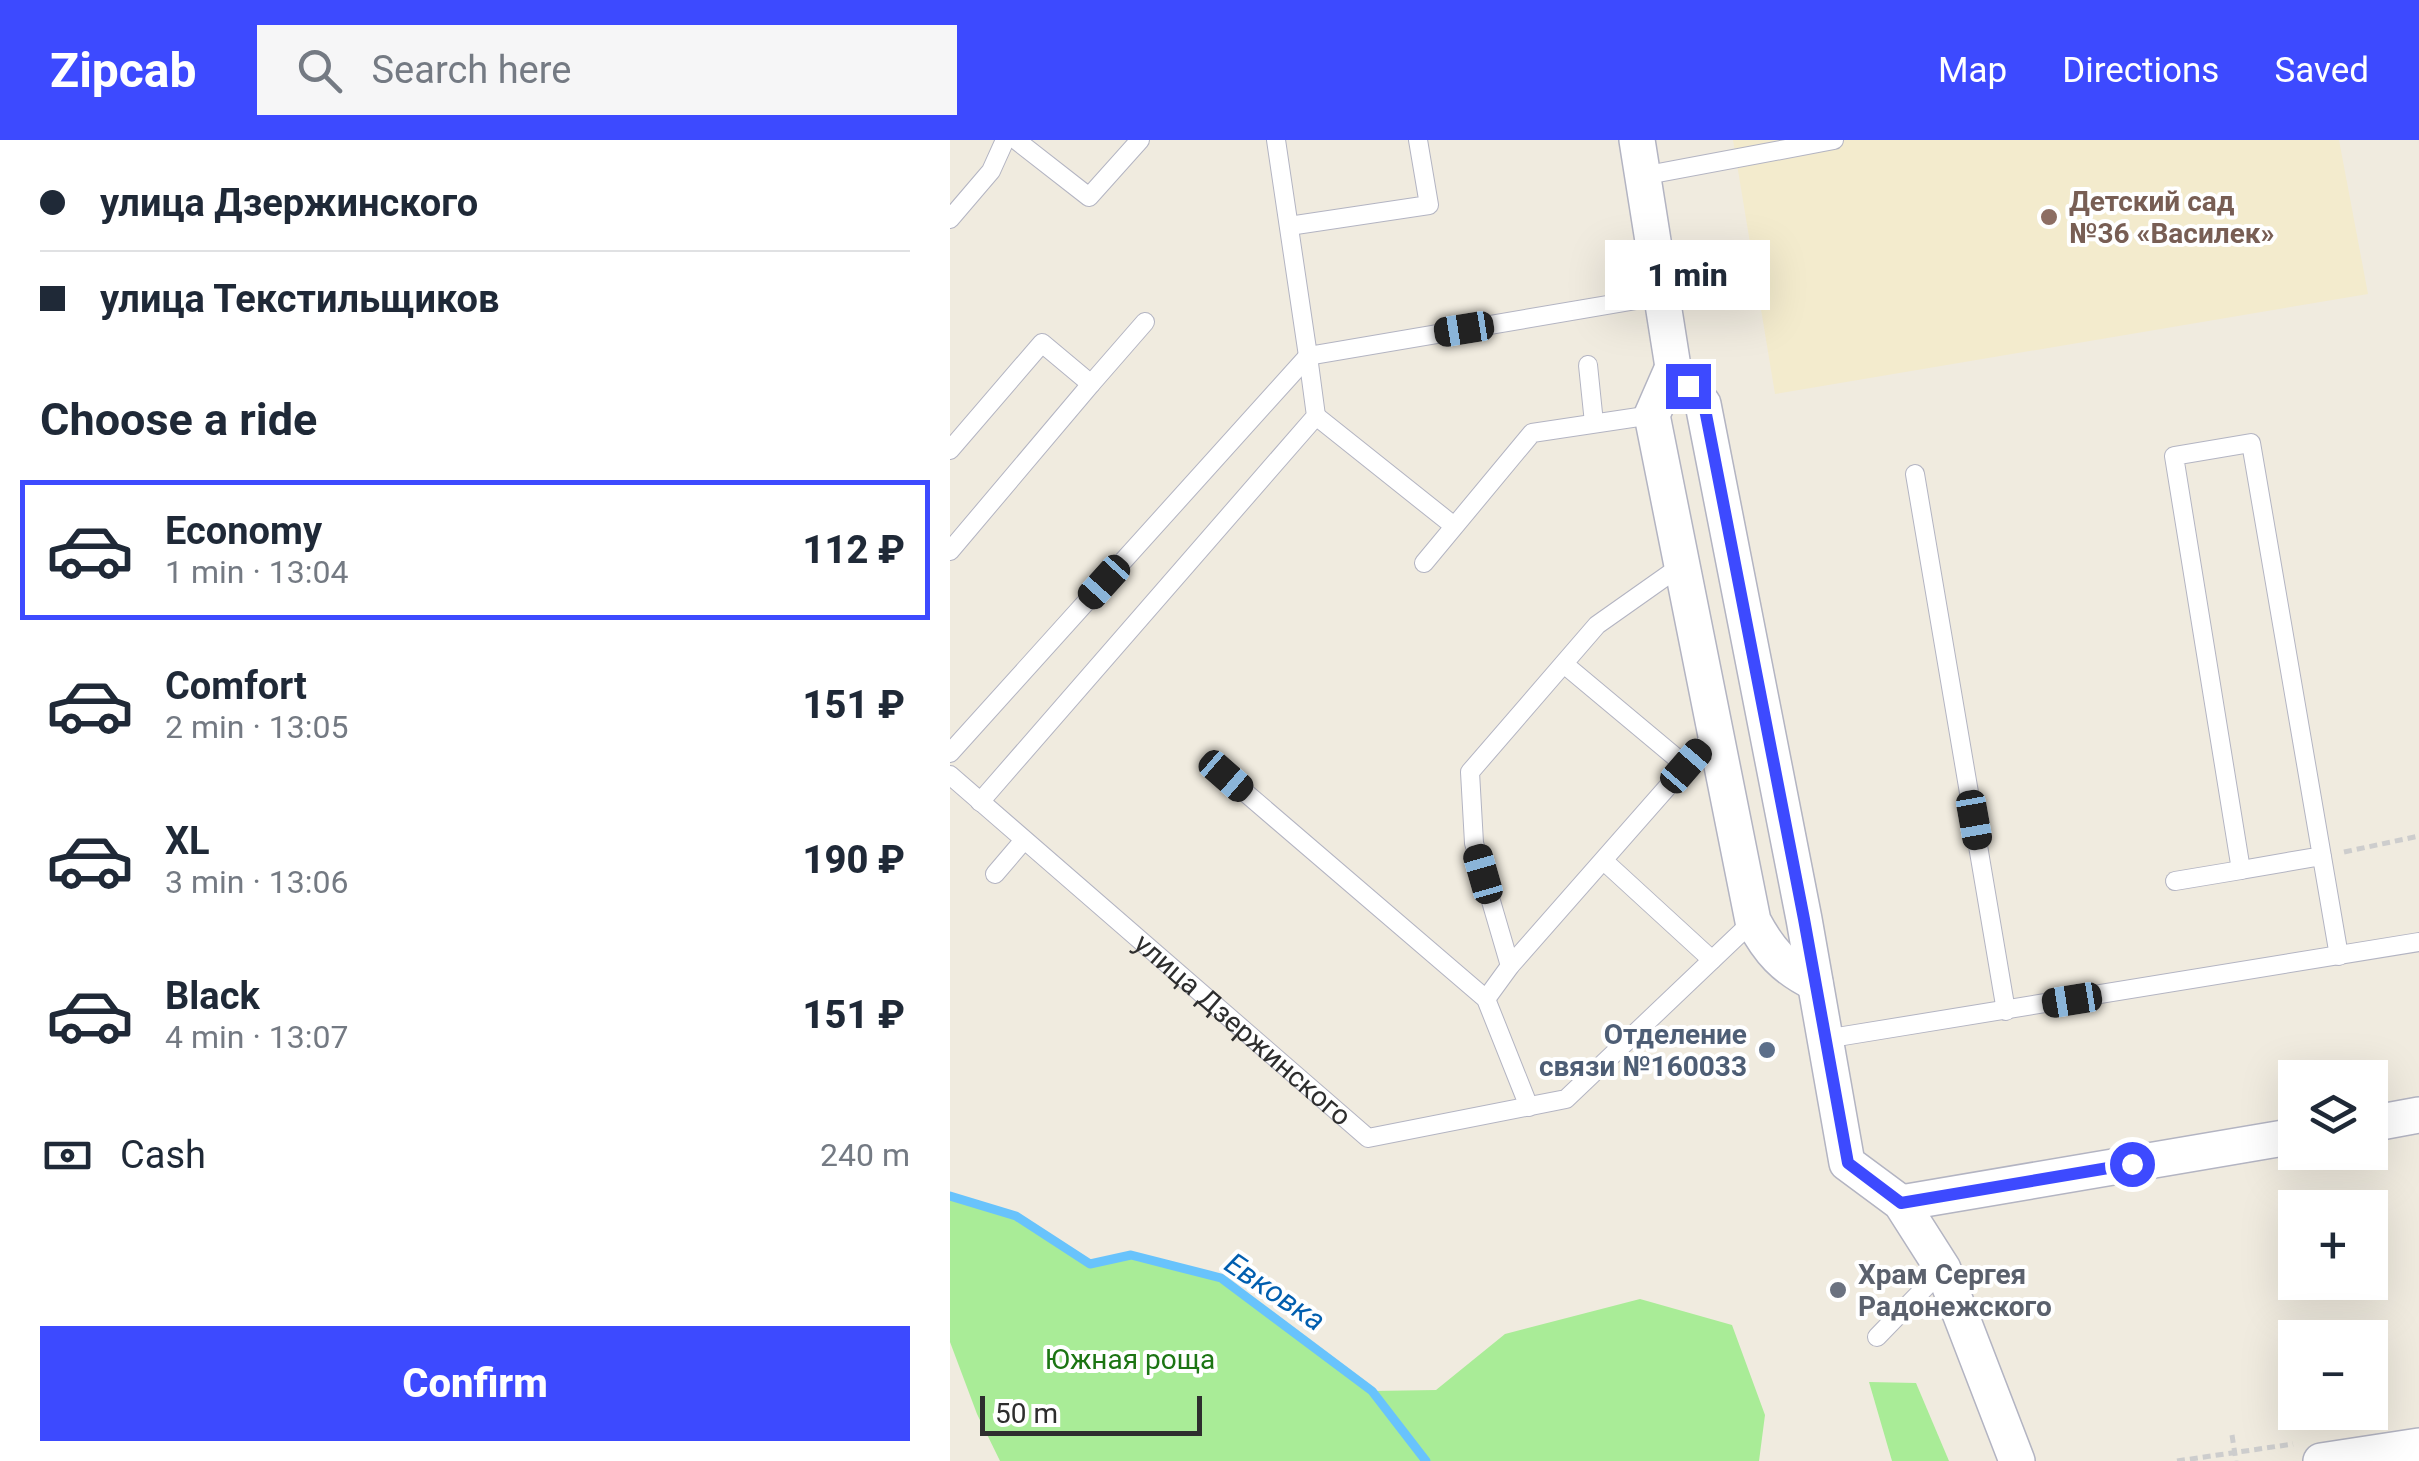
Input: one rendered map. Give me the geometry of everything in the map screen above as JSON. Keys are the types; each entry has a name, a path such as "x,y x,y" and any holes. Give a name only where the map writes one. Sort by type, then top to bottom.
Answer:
{"street":[{"path":"1636,140 1673,367 1704,404 1848,1163 1901,1203 1944,1269 2017,1461"},
{"path":"1673,367 1652,414 1753,921 1768,950 1789,970 1815,983"},
{"path":"2388,1121 2419,1115"},
{"path":"1901,1203 2278,1139"},
{"path":"2321,1461 2419,1446"}],"lane":[{"path":"950,218 991,171 1004,140"},
{"path":"1016,140 1089,197 1140,140"},
{"path":"1276,140 1316,416 1454,526"},
{"path":"1289,226 1429,205 1418,140"},
{"path":"1642,176 1834,140"},
{"path":"950,752 1308,356 1660,296"},
{"path":"950,550 1145,322"},
{"path":"950,450 1042,343 1092,384"},
{"path":"1588,365 1594,423"},
{"path":"1424,563 1532,433 1652,414"},
{"path":"980,802 1316,416"},
{"path":"2241,870 2174,456 2251,443 2339,956"},
{"path":"1916,474 2006,1011"},
{"path":"1510,966 1474,843 1470,772 1598,625 1682,565"},
{"path":"1564,664 1686,766"},
{"path":"1486,998 1716,732"},
{"name":"улица Дзержинского","path":"950,776 1368,1138 1566,1099 1753,921"},
{"path":"1226,776 1486,998 1529,1107"},
{"path":"995,874 1024,840"},
{"path":"2175,881 2322,856"},
{"path":"1604,861 1712,960"},
{"path":"1825,1039 2419,942"},
{"path":"1877,1337 1944,1269"}],"path":[{"path":"2322,856 2419,836"},
{"path":"2232,1435 2236,1461"}],"shaded area":[{"name":"Детский сад №36 «Василек»","path":"1733,140 2339,140 2368,294 1775,394"}],"green space":[{"name":"Южная роща","path":"950,1196 1016,1216 1090,1264 1131,1255 1221,1278 1372,1391 1436,1390 1505,1334 1640,1299 1732,1325 1765,1415 1759,1461 1000,1461 950,1342"},
{"path":"1869,1382 1916,1383 1949,1461 1892,1461"}],"waterway":[{"name":"Евковка","path":"950,1196 1016,1216 1090,1264 1131,1255 1221,1278 1372,1391 1426,1461"}],"place":[{"name":"Детский сад №36 «Василек»","path":"2049,217"},
{"name":"Отделение связи №160033","path":"1767,1050"},
{"name":"Храм Сергея Радонежского","path":"1838,1290"}],"route":[{"path":"1688,386 1704,404 1848,1163 1901,1203 2132,1164"}]}
